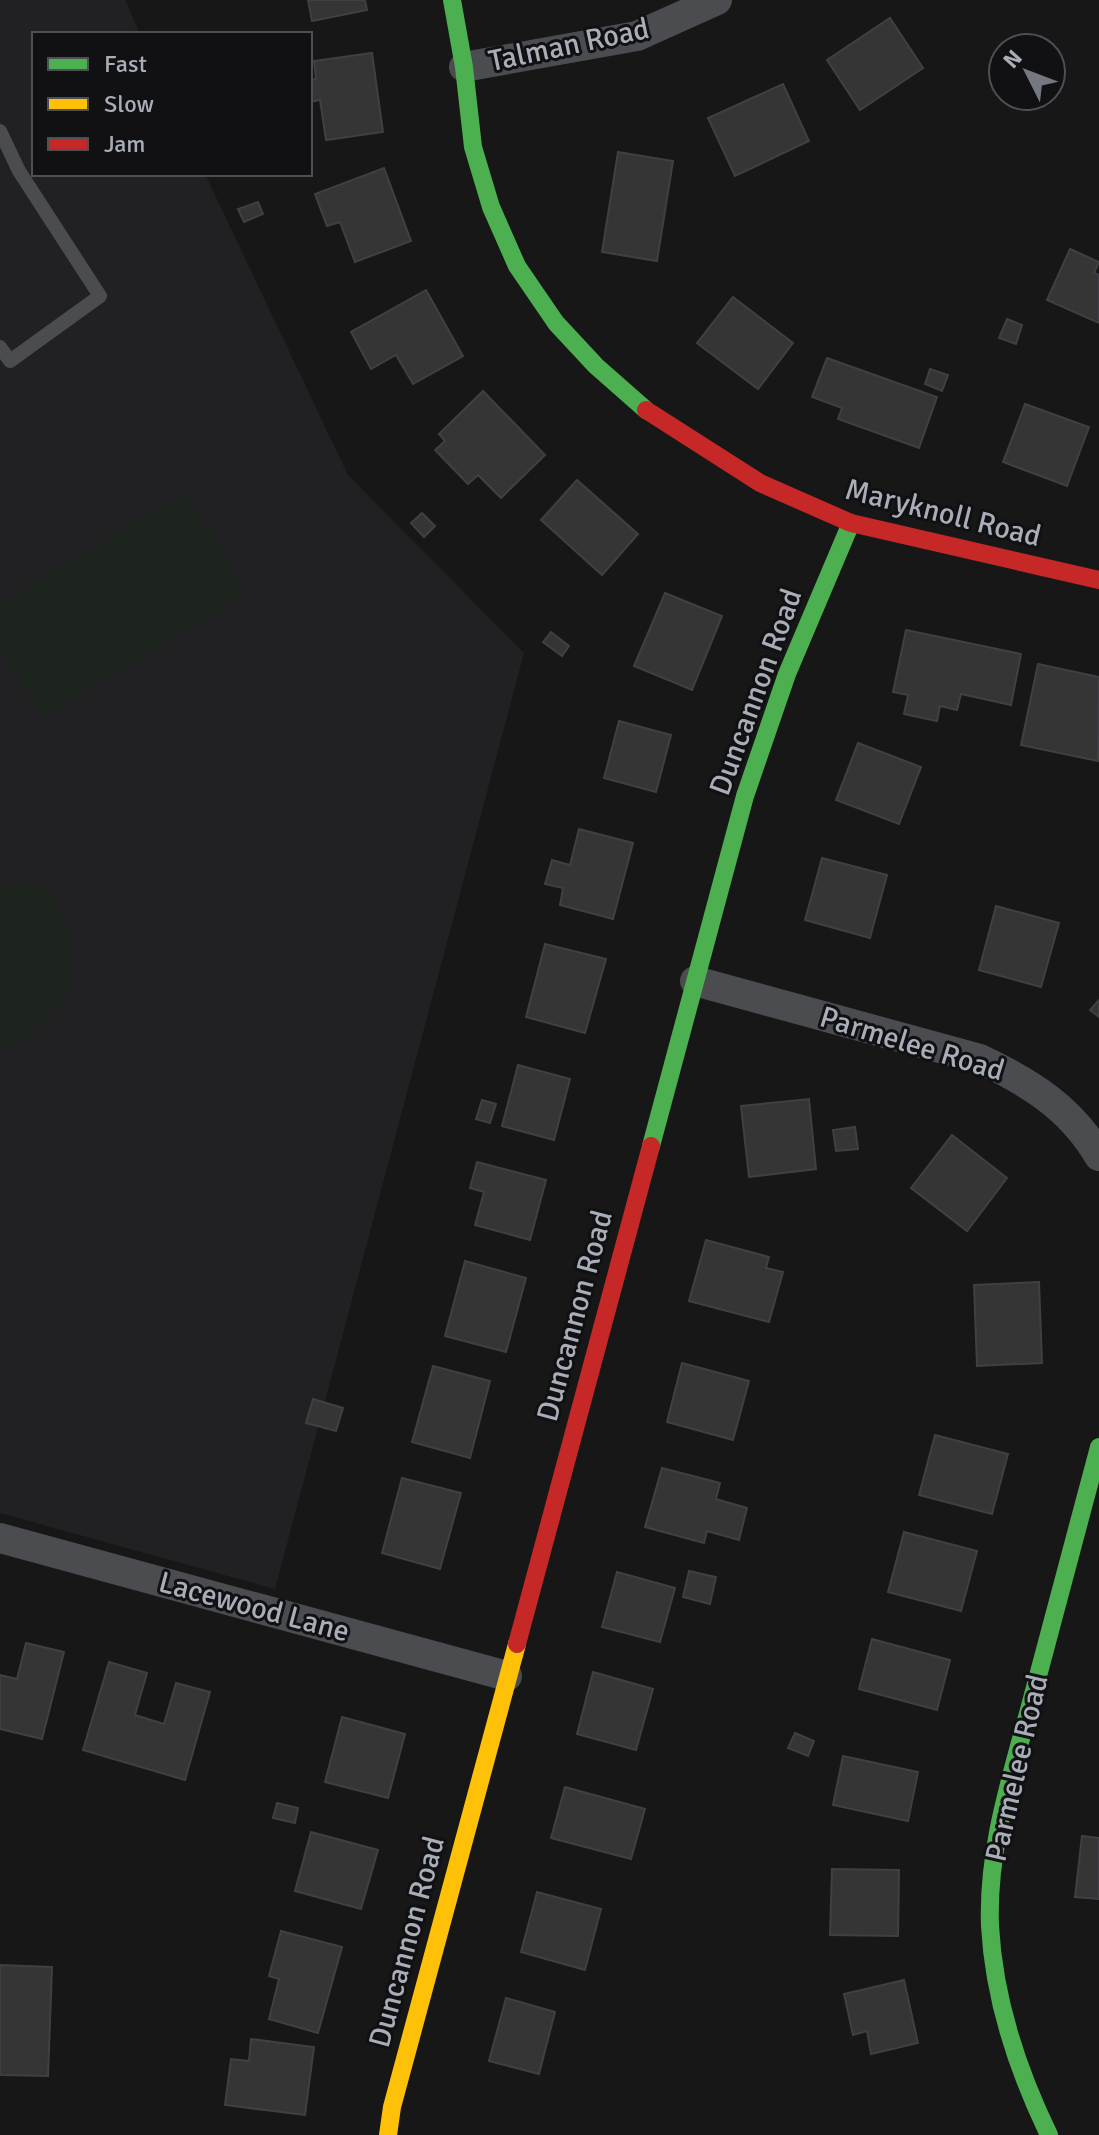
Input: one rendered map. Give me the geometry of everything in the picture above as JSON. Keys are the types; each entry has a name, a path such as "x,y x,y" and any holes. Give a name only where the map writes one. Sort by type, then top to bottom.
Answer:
{"street":[{"name":"Maryknoll Road","path":"452,0 464,67 473,147 491,207 517,266 556,323 596,366 640,406 760,483 851,523 1099,580"},
{"name":"Talman Road","path":"464,67 637,36 717,0"},
{"name":"Duncannon Road","path":"388,2135 392,2107 507,1676 750,782 787,674 851,523"},
{"name":"Parmelee Road","path":"695,981 980,1059 1020,1078 1059,1105 1086,1134 1099,1156"},
{"name":"Parmelee Road","path":"1049,2135 1030,2098 1012,2046 998,1990 990,1938 991,1883 999,1822 1099,1447"},
{"name":"Lacewood Lane","path":"0,1538 507,1676"}],"lane":[{"path":"0,131 19,171 100,296 5,365 0,347"}],"shaded area":[{"path":"0,0 125,0 139,32 32,32 32,176 206,176 348,475 524,653 275,1589 0,1513"},
{"path":"185,492 246,593 43,717 0,646 0,604"},
{"path":"30,883 46,888 60,907 68,931 71,969 66,990 44,1022 23,1038 0,1046 0,887"}],"building":[{"path":"308,0 365,0 367,10 312,21"},
{"path":"890,18 923,68 860,110 827,60"},
{"path":"372,53 383,132 326,140 320,100 312,102 312,80 316,79 314,61"},
{"path":"783,84 809,141 735,176 708,118"},
{"path":"618,152 673,161 657,261 602,252"},
{"path":"384,168 411,241 355,262 340,222 327,226 315,194"},
{"path":"258,202 263,214 244,222 238,209"},
{"path":"1070,249 1099,262 1094,273 1099,275 1099,323 1047,300"},
{"path":"426,290 463,356 413,384 396,355 371,369 351,332"},
{"path":"733,297 793,343 758,389 697,343"},
{"path":"1007,319 1022,325 1016,344 999,338"},
{"path":"827,358 937,397 919,448 838,419 842,408 812,397"},
{"path":"930,369 948,375 942,391 925,384"},
{"path":"483,391 545,455 501,498 478,475 468,484 435,450 445,441 439,434"},
{"path":"1025,404 1089,427 1067,486 1003,462"},
{"path":"577,480 638,534 602,575 541,520"},
{"path":"422,513 435,526 424,537 411,523"},
{"path":"665,593 722,616 692,690 634,666"},
{"path":"906,630 1021,654 1011,705 961,694 957,710 940,706 937,721 904,714 908,695 893,692"},
{"path":"551,632 569,646 562,656 543,642"},
{"path":"1038,664 1099,677 1098,761 1021,745"},
{"path":"619,721 671,735 656,792 604,778"},
{"path":"858,743 921,767 899,824 836,800"},
{"path":"579,829 633,843 613,919 560,905 563,888 545,884 552,860 570,865"},
{"path":"822,858 887,875 870,938 805,920"},
{"path":"996,906 1059,923 1041,987 979,970"},
{"path":"545,944 606,959 585,1033 526,1017"},
{"path":"1099,1000 1099,1017 1090,1010"},
{"path":"518,1065 570,1079 554,1140 502,1126"},
{"path":"809,1099 816,1169 749,1177 741,1106"},
{"path":"482,1100 496,1104 490,1123 476,1119"},
{"path":"855,1127 858,1149 836,1151 833,1130"},
{"path":"952,1135 1007,1178 967,1231 911,1188"},
{"path":"477,1162 546,1180 530,1240 475,1225 484,1192 470,1188"},
{"path":"706,1240 769,1257 766,1268 783,1272 769,1322 689,1301"},
{"path":"465,1261 526,1278 506,1352 445,1336"},
{"path":"1039,1282 1042,1363 977,1366 974,1285"},
{"path":"682,1363 749,1381 733,1440 667,1422"},
{"path":"433,1366 490,1381 470,1458 412,1442"},
{"path":"313,1399 343,1408 336,1431 306,1423"},
{"path":"935,1435 1008,1454 992,1514 919,1495"},
{"path":"662,1468 720,1483 716,1499 747,1508 739,1540 707,1531 704,1543 645,1527"},
{"path":"402,1478 461,1493 440,1569 382,1553"},
{"path":"904,1532 977,1551 961,1611 888,1592"},
{"path":"689,1571 716,1577 710,1604 683,1597"},
{"path":"617,1572 675,1588 660,1642 602,1627"},
{"path":"872,1639 950,1660 937,1710 859,1689"},
{"path":"26,1643 64,1652 42,1739 0,1729 0,1675 17,1679"},
{"path":"109,1662 147,1673 135,1715 164,1724 176,1683 210,1692 185,1780 83,1750"},
{"path":"593,1672 653,1689 636,1750 577,1734"},
{"path":"342,1717 405,1734 388,1798 325,1782"},
{"path":"795,1733 814,1741 808,1756 788,1748"},
{"path":"843,1756 918,1772 908,1821 833,1805"},
{"path":"565,1787 645,1809 631,1859 551,1838"},
{"path":"277,1803 298,1808 295,1823 273,1818"},
{"path":"311,1832 378,1850 361,1909 295,1891"},
{"path":"1082,1836 1099,1838 1099,1899 1075,1897"},
{"path":"832,1869 899,1870 898,1936 830,1935"},
{"path":"537,1892 601,1909 585,1970 521,1952"},
{"path":"281,1931 342,1947 318,2033 269,2019 279,1979 269,1976"},
{"path":"0,1965 52,1967 48,2076 0,2075"},
{"path":"904,1980 918,2043 871,2054 867,2031 853,2035 844,1994"},
{"path":"506,1998 555,2012 539,2074 489,2061"},
{"path":"251,2039 314,2047 305,2115 225,2105 231,2059 249,2061"}],"traffic: fast":[{"path":"452,0 464,67 473,147 491,207 517,266 556,323 596,366 646,410"},
{"path":"651,1146 745,796 787,674 851,523"},
{"path":"1049,2135 1017,2059 996,1981 990,1926 992,1870 1008,1787 1099,1447"}],"traffic: slow":[{"path":"388,2135 392,2107 517,1644"}],"traffic: jam":[{"path":"646,410 760,483 851,523 1099,580"},
{"path":"517,1644 651,1146"}]}
